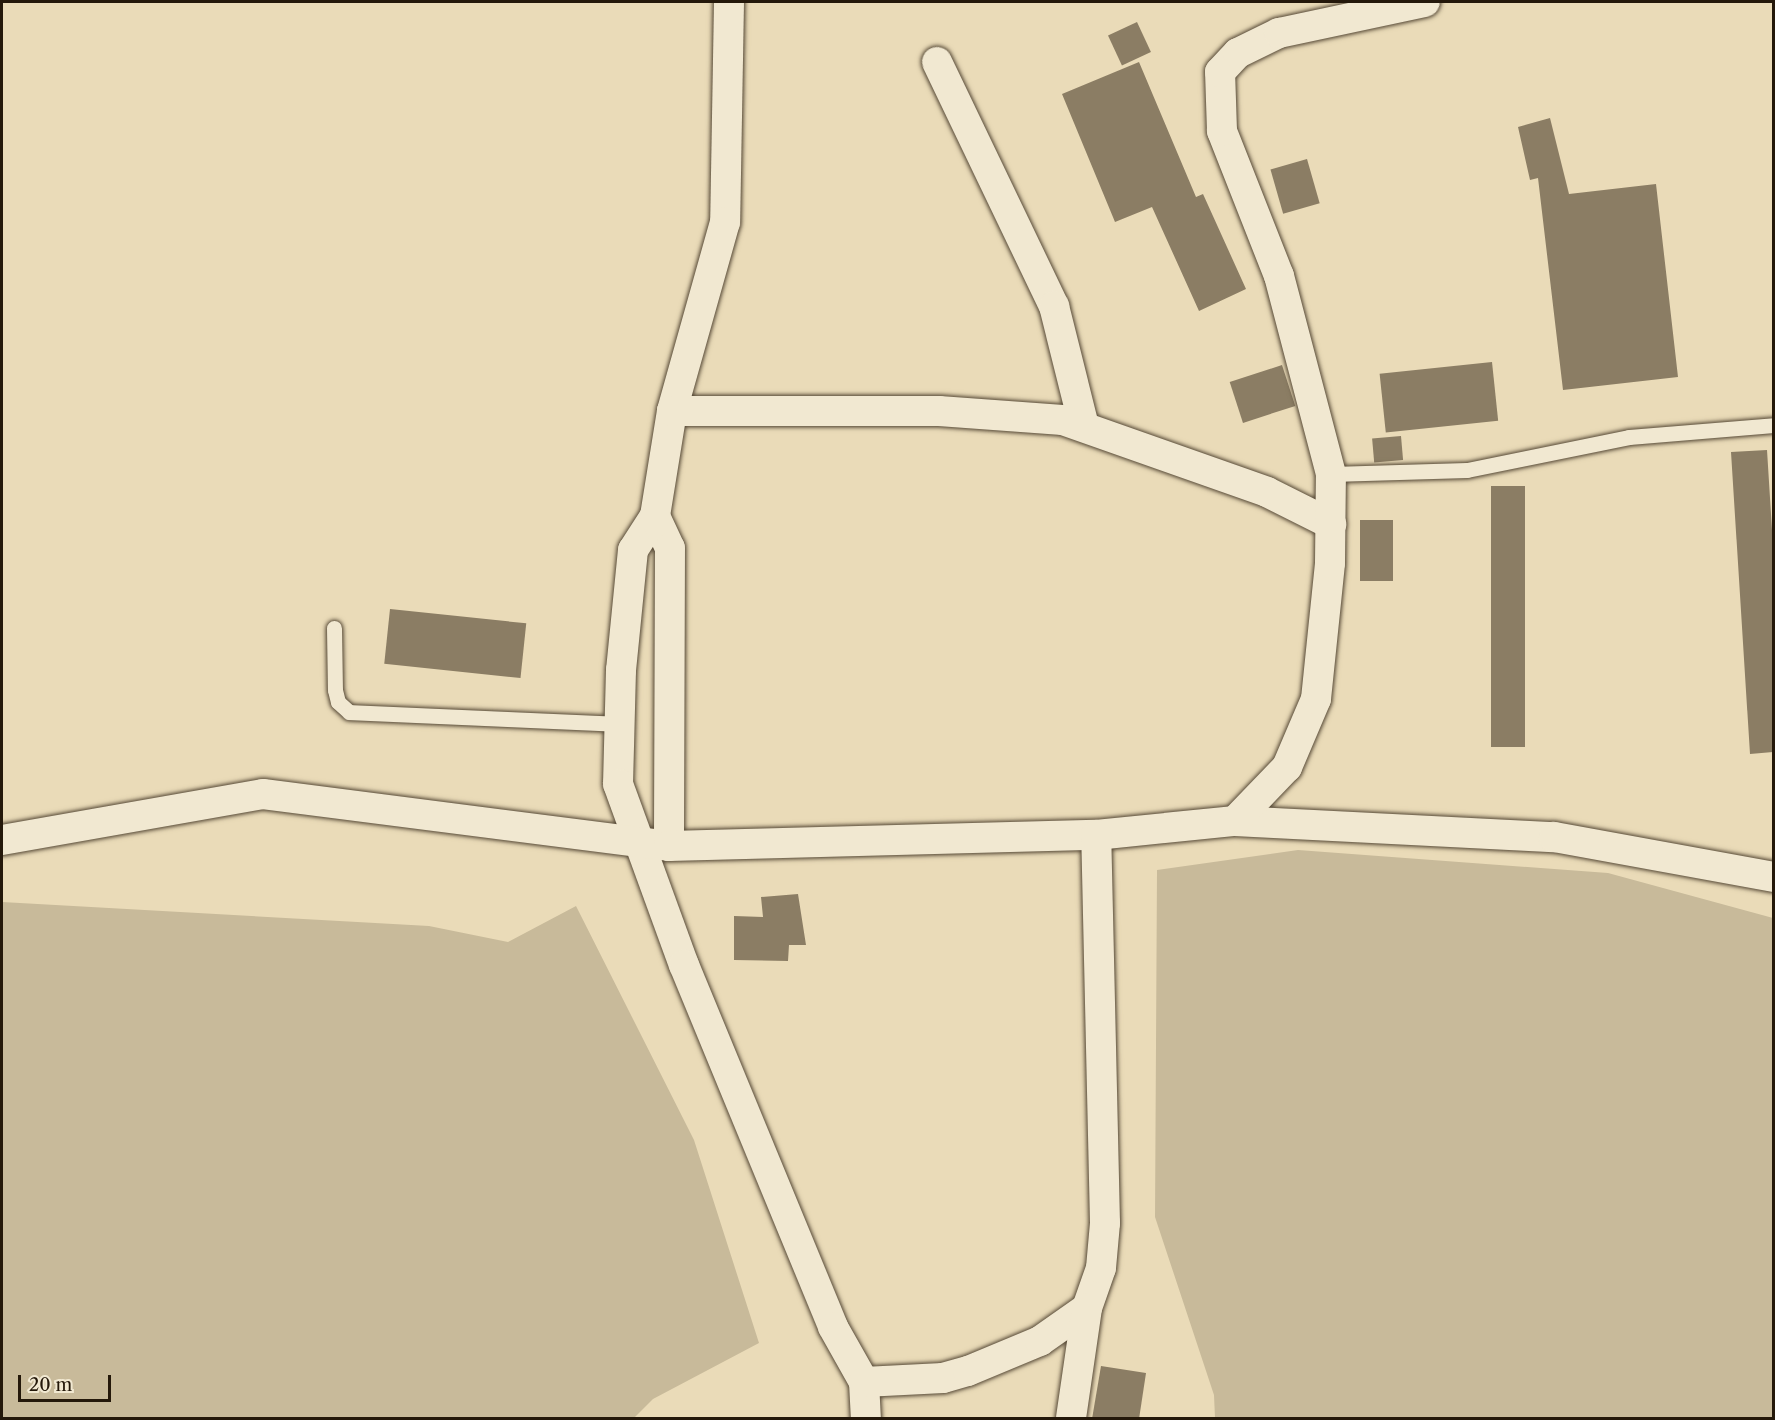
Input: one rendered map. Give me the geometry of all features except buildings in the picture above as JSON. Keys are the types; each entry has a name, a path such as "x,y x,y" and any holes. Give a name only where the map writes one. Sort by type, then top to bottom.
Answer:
{"street":[{"path":"729,2 725,222 672,411 655,516 633,550 620,724 618,784 636,843 833,1327 864,1382 866,1419"},
{"path":"1235,821 1287,767 1316,699 1331,524 1331,474 1279,276 1221,131 1221,72 1238,53 1279,33 1425,2"},
{"path":"937,62 1054,306 1084,426"},
{"path":"672,411 1004,413 1084,426 1267,492 1331,524"},
{"path":"655,516 670,548 669,846"},
{"path":"2,840 263,794 669,846 1096,835 1235,821 1554,837 1772,876"},
{"path":"1071,1419 1087,1308 1101,1268 1105,1223 1096,835"},
{"path":"864,1382 943,1378 968,1371 1040,1341 1087,1308"}],"lane":[{"path":"1331,474 1467,470 1629,437 1773,425"},
{"path":"334,628 335,690 338,702 349,712 620,724"}],"shaded area":[{"path":"1298,850 1608,873 1773,918 1773,1418 1215,1418 1214,1395 1155,1217 1157,870"},
{"path":"2,902 429,926 508,942 576,906 694,1140 759,1343 653,1399 634,1418 2,1418"}]}
